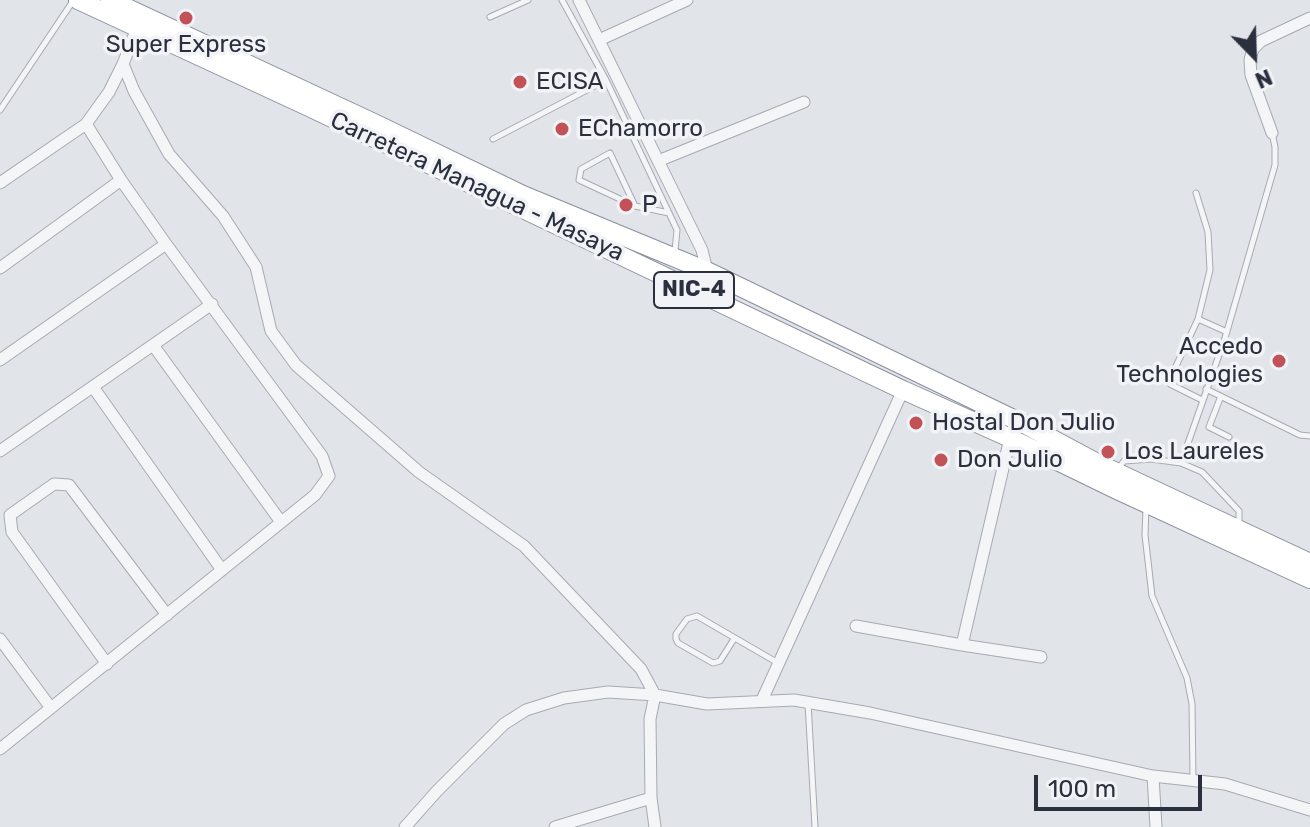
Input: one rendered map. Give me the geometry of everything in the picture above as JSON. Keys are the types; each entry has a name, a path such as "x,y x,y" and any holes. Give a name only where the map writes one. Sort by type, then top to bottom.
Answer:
{"highway":[{"name":"Carretera Managua - Masaya","path":"76,0 1310,579"},
{"name":"Carretera Managua - Masaya","path":"116,1 523,195 707,271 1310,563"}],"street":[{"path":"579,0 702,250 707,271"},
{"path":"599,40 687,0"},
{"path":"1272,133 1251,75 1253,49 1261,41 1310,18"},
{"path":"0,183 86,124 109,92 137,28"},
{"path":"123,64 134,91 169,154 223,216 256,267 271,331 296,365 419,472 524,546 641,669 655,695 650,719 651,798 655,827"},
{"path":"658,161 804,102"},
{"path":"0,749 315,495 329,476 322,456 166,244 86,124"},
{"path":"0,268 121,180"},
{"path":"0,360 166,244"},
{"path":"0,451 212,304"},
{"path":"153,345 281,522"},
{"path":"93,387 222,570"},
{"path":"762,700 903,390"},
{"path":"962,645 1010,438"},
{"path":"107,664 12,532 10,515 54,484 69,485 167,615"},
{"path":"856,626 1041,657"},
{"path":"0,639 51,708"},
{"path":"405,827 504,724 526,710 591,693 655,695 707,704 762,700 808,702 1153,776 1225,784 1310,810"},
{"path":"1153,776 1156,827"},
{"path":"555,827 651,798"}],"lane":[{"path":"0,110 76,0"},
{"path":"490,17 528,0"},
{"path":"562,0 606,80 677,230 674,257"},
{"path":"493,139 606,80"},
{"path":"1181,463 1227,332 1275,165 1272,133"},
{"path":"635,206 610,153 581,169 579,180 635,206 669,213"},
{"path":"1196,193 1208,232 1210,270 1198,319 1169,381 1202,400"},
{"path":"1198,319 1227,332"},
{"path":"1206,389 1300,435 1310,436"},
{"path":"1221,396 1209,427 1229,437"},
{"path":"1116,471 1124,461 1151,459 1181,463 1202,472 1239,511 1239,529"},
{"path":"1146,502 1145,535 1152,596 1187,678 1192,704 1193,780"},
{"path":"734,639 720,661 713,663 678,643 676,634 687,619 697,616 779,664"},
{"path":"808,702 815,827"}],"place":[{"name":"Super Express","path":"186,18"},
{"name":"ECISA","path":"520,82"},
{"name":"EChamorro","path":"562,129"},
{"name":"P","path":"626,205"},
{"name":"Accedo Technologies","path":"1279,361"},
{"name":"Hostal Don Julio","path":"916,423"},
{"name":"Los Laureles","path":"1108,452"},
{"name":"Don Julio","path":"941,460"}]}
